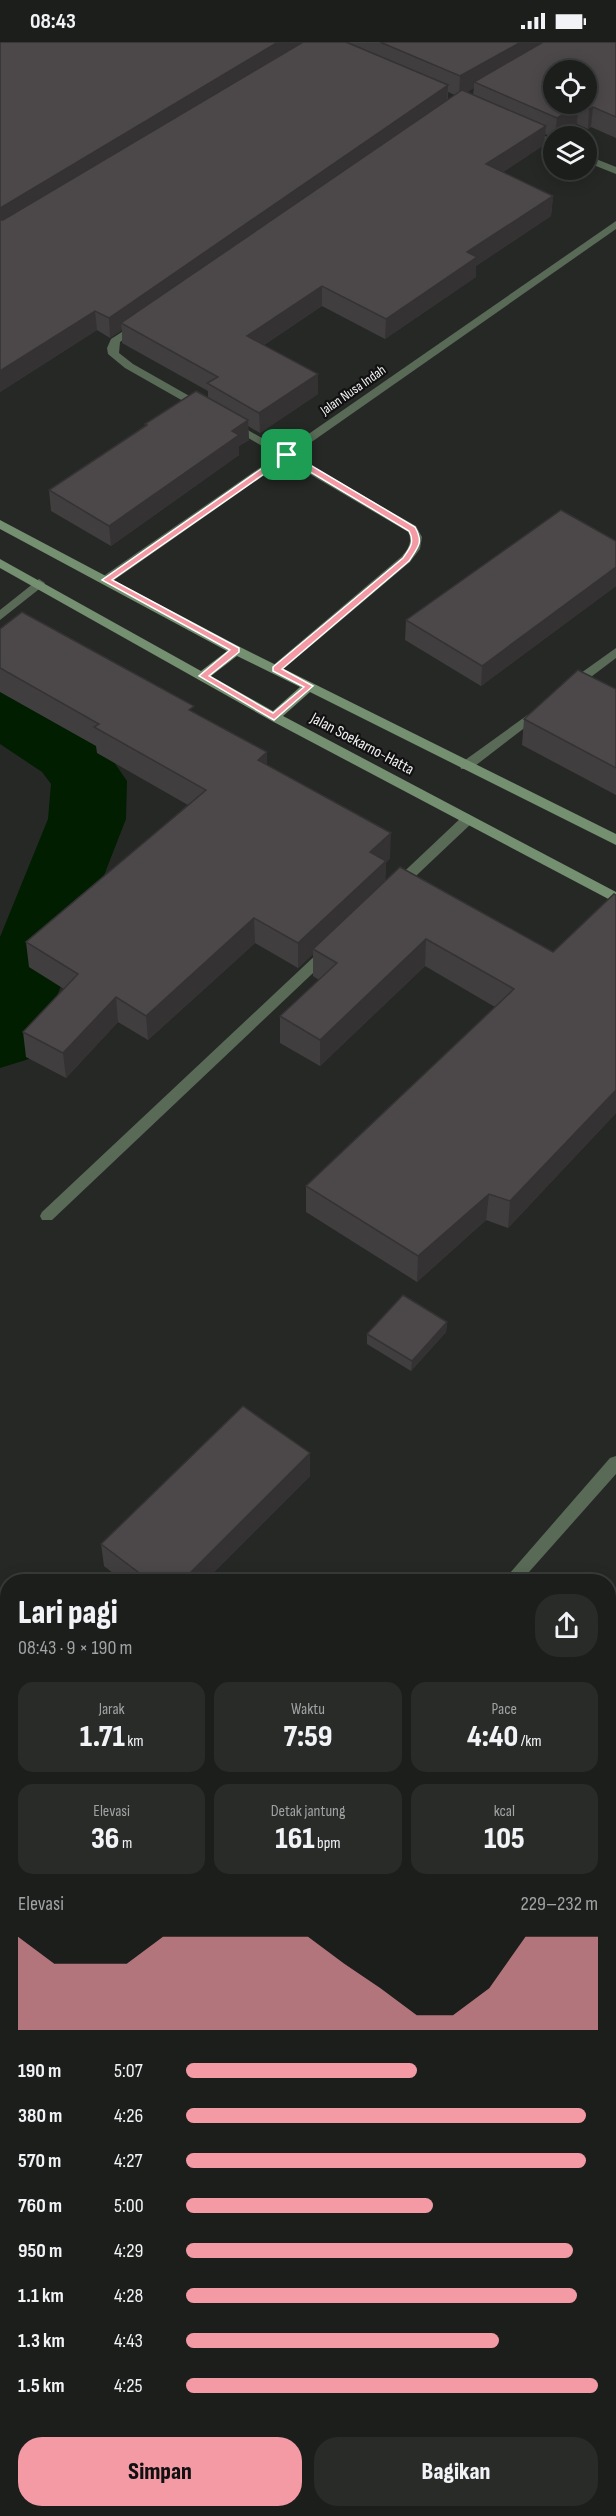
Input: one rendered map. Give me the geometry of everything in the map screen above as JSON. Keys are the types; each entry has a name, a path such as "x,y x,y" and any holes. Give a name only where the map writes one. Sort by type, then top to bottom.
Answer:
{"main road":[{"name":"Jalan Soekarno-Hatta","path":"0,524 236,650 616,840"},
{"name":"Jalan Soekarno-Hatta","path":"0,563 274,717 616,898"},
{"path":"203,676 236,650"},
{"path":"274,717 309,686"}],"street":[{"path":"512,125 543,139"},
{"path":"597,163 616,171"},
{"name":"Jalan Nusa Indah","path":"106,580 616,224"},
{"path":"145,320 115,340 113,348 119,360 412,529 417,538 416,545 406,560 276,669"},
{"path":"0,616 39,583"},
{"path":"466,766 616,652"},
{"path":"382,900 468,819"},
{"path":"47,1216 339,941"},
{"path":"517,1574 616,1463"}],"building":[{"path":"0,42 278,42 0,208"},
{"path":"303,42 346,42 448,85 109,318 95,311 0,371 0,220"},
{"path":"380,42 521,42 460,76"},
{"path":"543,42 616,42 616,117 597,109 597,60 543,60 543,112 474,82"},
{"path":"462,90 546,126 486,164 553,196 467,252 477,257 386,319 322,286 247,336 318,374 259,413 207,383 218,377 121,323"},
{"path":"548,114 563,114 557,118"},
{"path":"196,391 248,420 232,431 239,435 109,526 49,490 147,425 145,424"},
{"path":"561,510 616,541 616,567 482,666 406,620"},
{"path":"22,612 194,706 189,710 267,752 258,760 391,833 370,852 386,861 298,943 254,918 146,1016 116,997 63,1053 23,1032 78,974 26,942 206,790 94,727 99,724 0,668 0,629"},
{"path":"578,670 616,689 616,768 524,719"},
{"path":"400,867 553,952 614,894 616,895 616,1090 510,1201 489,1194 418,1256 306,1186 514,989 426,939 320,1040 280,1016 337,963 313,949"},
{"path":"403,1295 447,1322 412,1361 367,1334"},
{"path":"243,1406 310,1453 189,1574 141,1574 101,1544"}],"waterway":[{"path":"0,709 69,754 89,781 87,819 0,1037"}],"route":[{"path":"287,455 412,529 417,538 416,545 406,560 276,669 309,686 274,717 203,676 236,650 106,580 287,455"}]}
